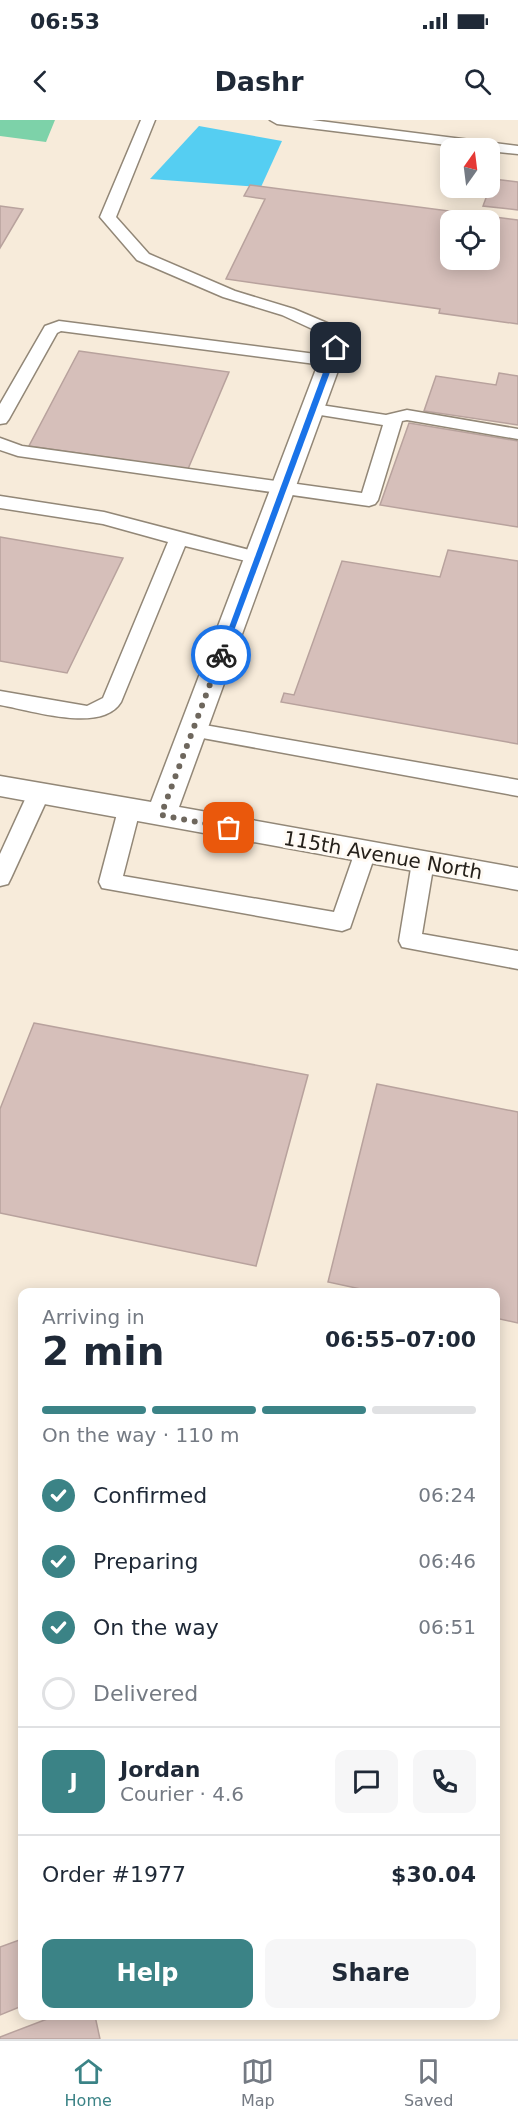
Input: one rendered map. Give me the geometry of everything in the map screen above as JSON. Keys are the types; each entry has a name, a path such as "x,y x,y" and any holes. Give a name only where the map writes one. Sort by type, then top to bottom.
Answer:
{"street":[{"path":"161,815 340,335"},
{"name":"115th Avenue North","path":"0,786 518,879"}],"lane":[{"path":"148,120 108,217 143,257 229,294 288,312 340,335"},
{"path":"277,120 518,150"},
{"path":"0,419 51,330 59,326 331,361"},
{"path":"0,443 18,451 369,500 393,422 314,409"},
{"path":"385,420 407,415 518,434"},
{"path":"0,502 104,518 258,558"},
{"path":"0,698 87,713 102,709 111,702 178,539"},
{"path":"193,730 518,788"},
{"path":"0,878 39,793"},
{"path":"129,810 110,882 342,922 365,852"},
{"path":"423,862 410,941 518,960"}],"green space":[{"path":"0,120 55,120 46,142 0,136"}],"water":[{"path":"199,126 282,141 261,187 150,179"}],"building":[{"path":"500,180 518,182 518,210 483,206 486,198 500,198"},
{"path":"250,185 441,210 440,270 500,270 500,218 518,220 518,324 439,313 440,309 226,279 265,199 244,196"},
{"path":"0,206 23,209 0,248"},
{"path":"79,351 229,372 188,469 29,446"},
{"path":"499,373 518,376 518,425 424,411 436,376 496,385"},
{"path":"409,423 518,441 518,527 380,505"},
{"path":"0,537 123,558 67,673 0,661"},
{"path":"448,550 518,561 518,744 281,702 284,693 294,695 342,561 440,577"},
{"path":"34,1023 308,1075 256,1266 0,1213 0,1109"},
{"path":"377,1084 518,1112 518,1323 500,1319 500,1288 356,1288 328,1282"},
{"path":"18,1940 18,2008 0,2015 0,1947"},
{"path":"45,2020 96,2020 100,2039 0,2039 0,2037"}],"way so far":[{"path":"221,655 161,815 229,828"}],"route":[{"path":"221,655 336,348"}]}
